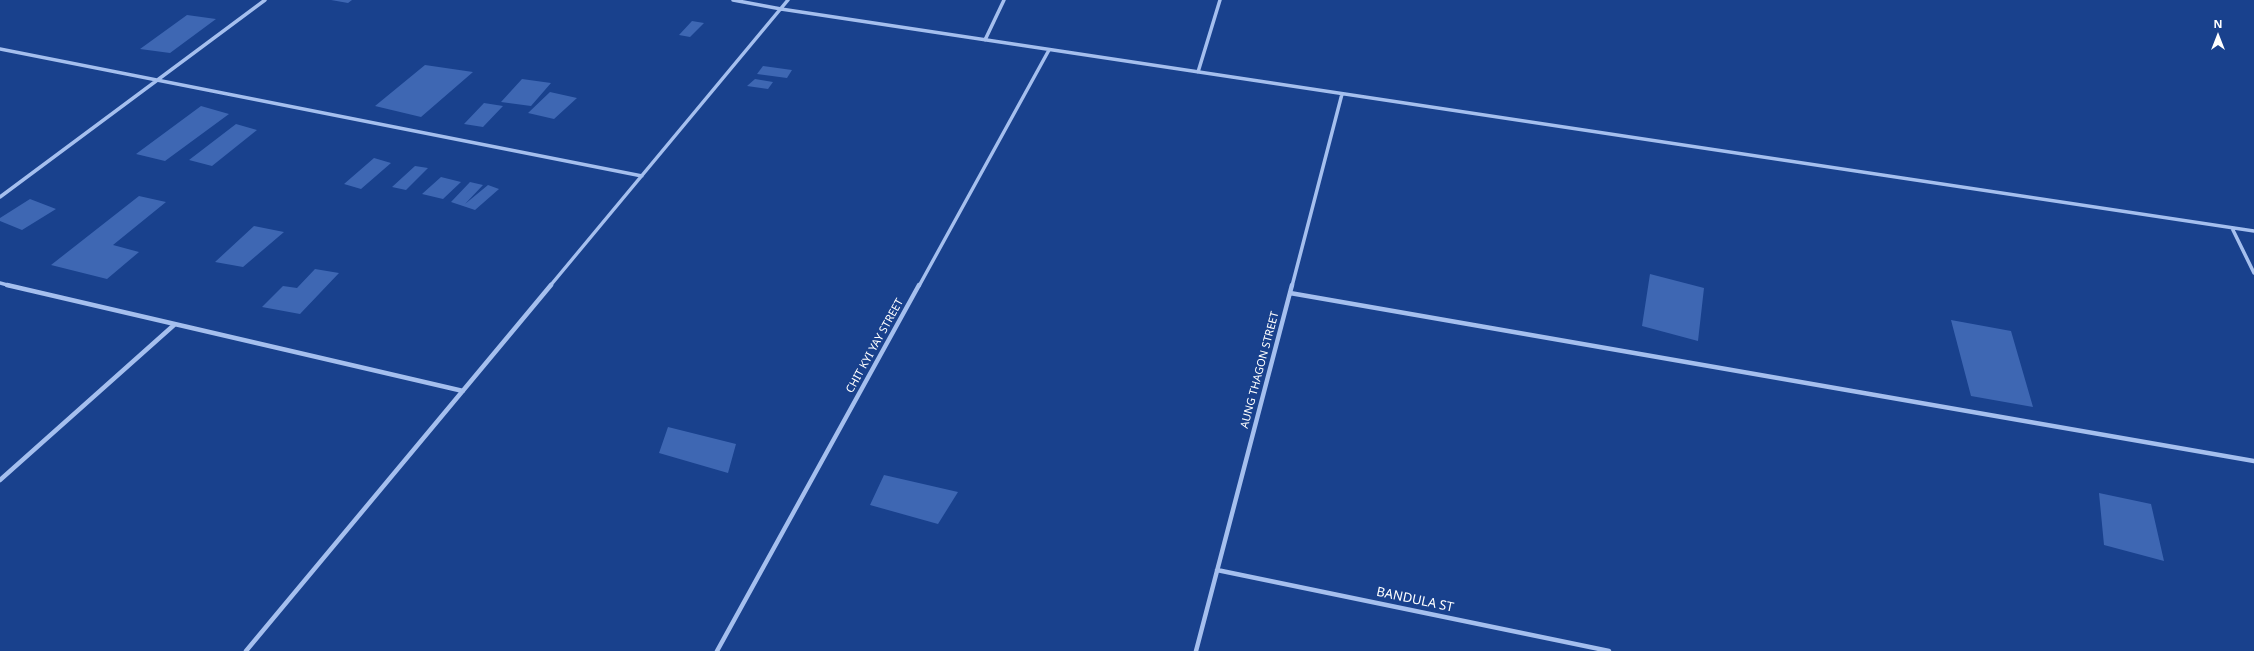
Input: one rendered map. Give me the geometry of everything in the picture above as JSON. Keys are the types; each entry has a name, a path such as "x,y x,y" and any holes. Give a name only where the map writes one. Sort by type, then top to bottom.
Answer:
{"street":[{"path":"0,197 265,0"},
{"path":"733,0 781,10 2254,231"},
{"path":"246,651 788,0"},
{"path":"985,40 1004,0"},
{"path":"1198,72 1220,0"},
{"path":"0,49 158,79 642,176"},
{"name":"CHIT KYI YAY STREET","path":"718,651 1049,50"},
{"name":"AUNG THAGON STREET","path":"1196,651 1342,94"},
{"path":"2232,228 2254,273"},
{"path":"0,282 174,325 463,391"},
{"path":"1290,293 2254,460"},
{"path":"0,480 174,325"},
{"name":"BANDULA ST","path":"1217,570 1609,651"}],"building":[{"path":"331,0 352,0 348,3"},
{"path":"187,15 216,19 170,53 140,49"},
{"path":"692,21 704,23 690,37 679,35"},
{"path":"425,65 473,72 421,117 375,106"},
{"path":"763,66 792,70 787,78 757,74"},
{"path":"522,79 551,83 531,106 501,102"},
{"path":"755,79 773,82 768,89 747,86"},
{"path":"550,92 577,98 554,119 528,113"},
{"path":"484,103 503,106 483,127 464,124"},
{"path":"201,106 229,114 165,161 136,154"},
{"path":"236,124 257,130 212,166 189,160"},
{"path":"374,158 391,163 361,189 344,184"},
{"path":"415,166 428,168 406,190 392,187"},
{"path":"441,177 461,182 443,199 422,194"},
{"path":"470,182 483,185 465,204 488,185 499,189 475,210 451,202"},
{"path":"139,196 166,202 113,245 139,252 107,279 51,265"},
{"path":"30,199 56,209 22,230 0,221 0,218"},
{"path":"254,226 284,232 243,267 215,262"},
{"path":"315,269 339,273 300,314 262,307 283,286 297,288"},
{"path":"1650,274 1704,288 1698,341 1642,326"},
{"path":"1951,320 2011,331 2033,407 1971,396"},
{"path":"668,427 736,444 728,473 659,453"},
{"path":"884,475 958,492 938,524 870,505"},
{"path":"2099,493 2151,504 2164,561 2104,545"}]}
